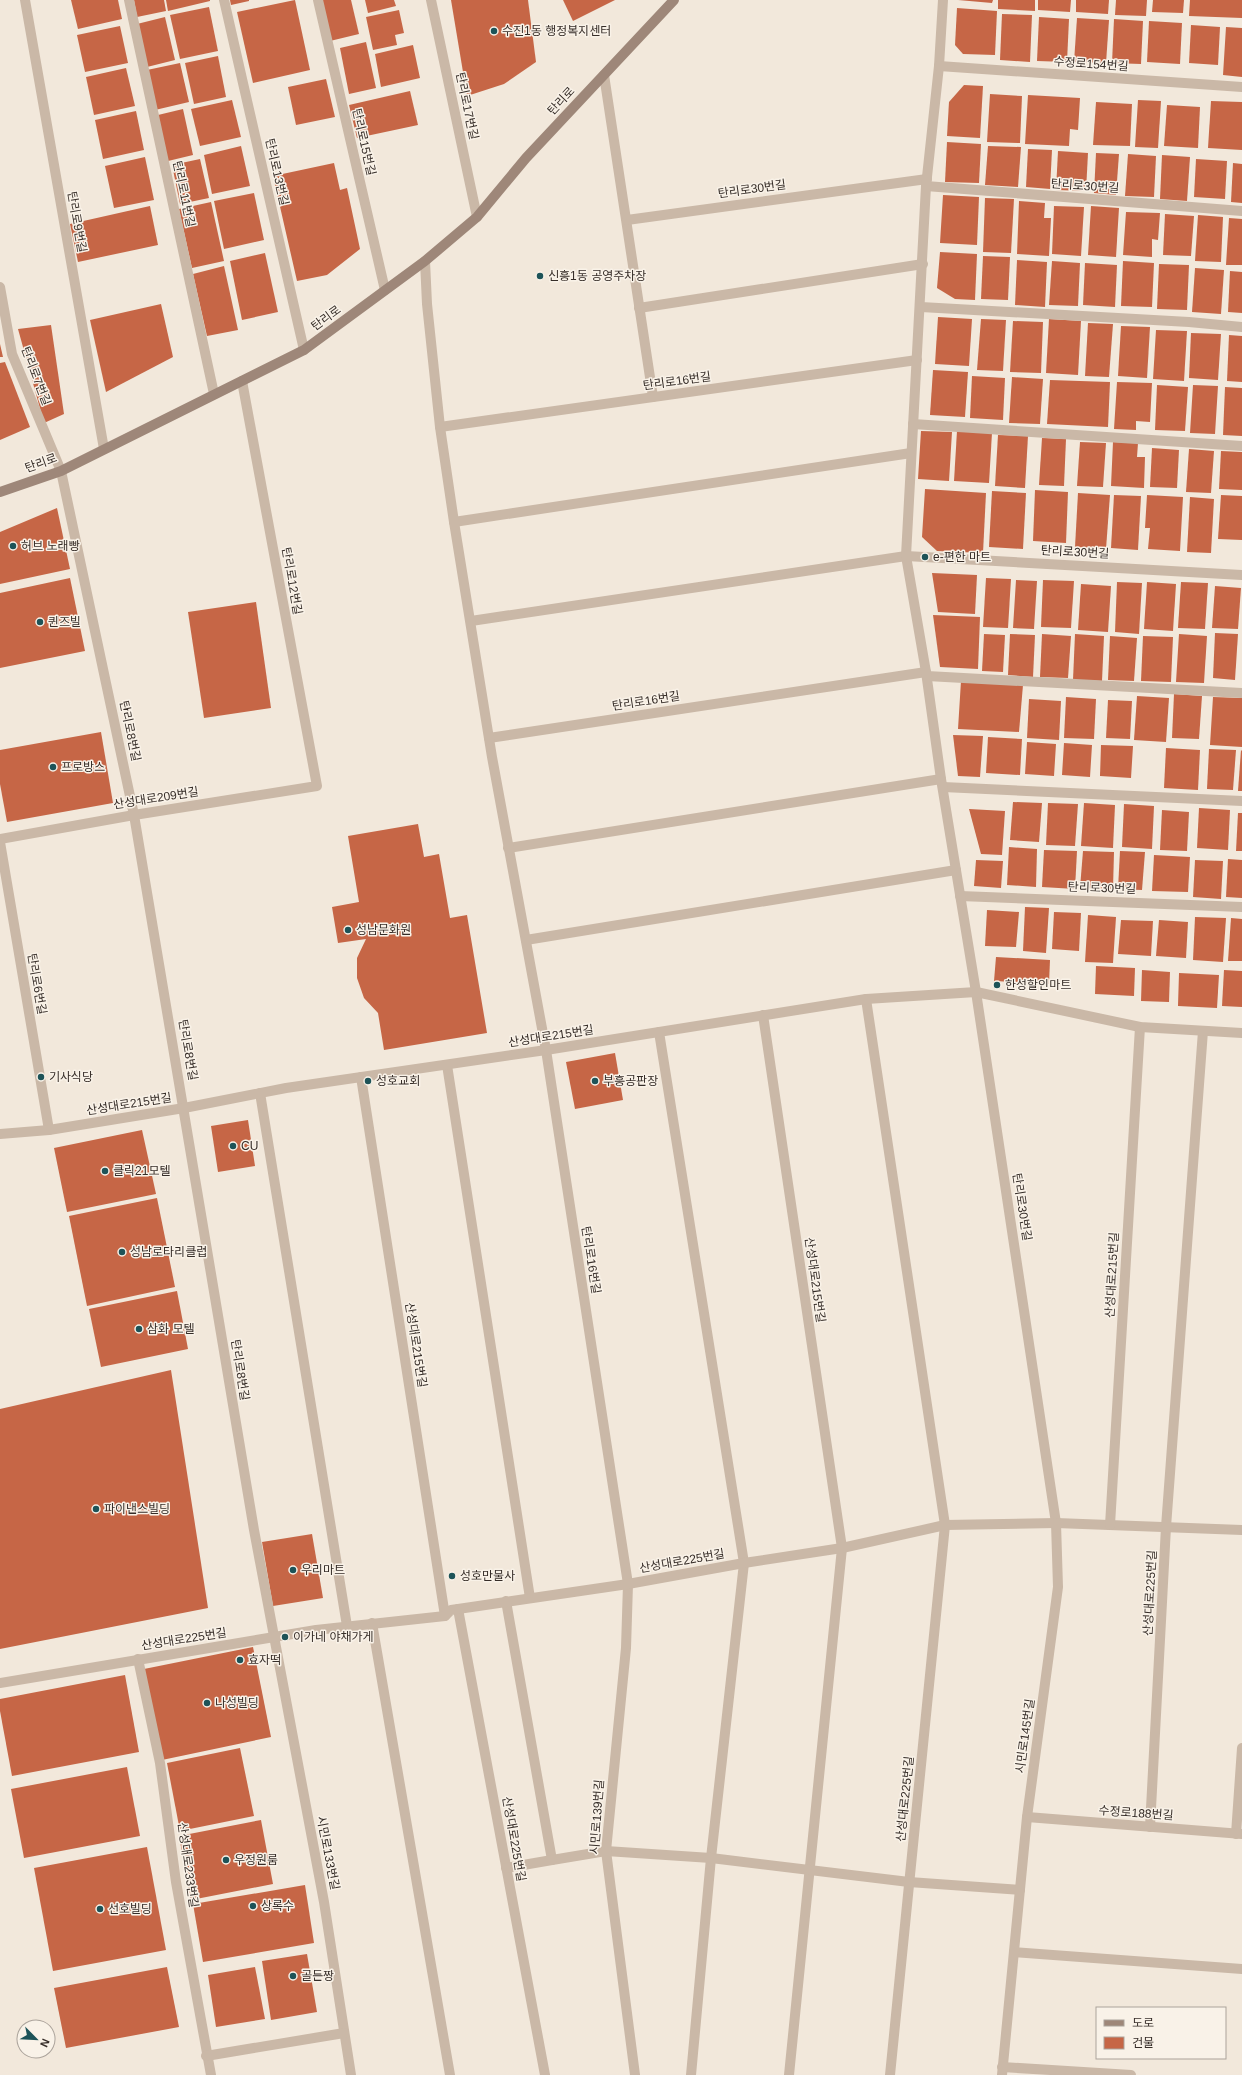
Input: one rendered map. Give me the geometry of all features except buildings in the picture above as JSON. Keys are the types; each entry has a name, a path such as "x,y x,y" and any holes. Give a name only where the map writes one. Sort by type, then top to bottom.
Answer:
{"main road":[{"name":"탄리로","path":"0,492 61,471 304,350 426,261 477,217 526,158 674,0"}],"street":[{"name":"탄리로9번길","path":"25,0 104,449"},
{"name":"탄리로11번길","path":"129,0 214,394"},
{"name":"탄리로13번길","path":"224,0 304,350"},
{"name":"탄리로15번길","path":"318,0 385,290"},
{"name":"탄리로17번길","path":"431,0 477,217"},
{"name":"탄리로30번길","path":"943,0 939,66 927,182 906,556 927,674 942,783 976,992 1056,1523"},
{"name":"수정로154번길","path":"939,66 1242,87"},
{"path":"604,75 653,397"},
{"name":"탄리로30번길","path":"627,220 927,182 1242,211"},
{"name":"탄리로16번길","path":"426,261 427,304 440,427 454,522 508,848 546,1050 628,1584"},
{"path":"639,308 923,264"},
{"name":"탄리로7번길","path":"0,287 12,354 61,471"},
{"path":"921,308 1189,322 1242,327"},
{"name":"탄리로16번길","path":"440,427 917,360"},
{"name":"탄리로12번길","path":"242,381 317,786"},
{"path":"913,424 1242,446"},
{"path":"454,522 911,453"},
{"name":"탄리로8번길","path":"61,471 134,815 254,1530 275,1637"},
{"path":"471,621 906,556"},
{"name":"탄리로30번길","path":"906,556 1242,575"},
{"path":"927,674 1242,693"},
{"name":"탄리로16번길","path":"489,738 927,674"},
{"path":"508,848 942,783 1242,801"},
{"name":"산성대로209번길","path":"0,841 134,815 317,786"},
{"name":"탄리로6번길","path":"0,841 49,1130"},
{"path":"526,940 956,870"},
{"name":"탄리로30번길","path":"960,896 1242,907"},
{"name":"산성대로215번길","path":"0,1134 49,1130 184,1108 260,1093 546,1050 866,999 976,992 1140,1027 1242,1033"},
{"path":"866,999 945,1525"},
{"name":"산성대로215번길","path":"763,1015 842,1548"},
{"name":"산성대로215번길","path":"1110,1525 1140,1027"},
{"path":"1166,1527 1203,1031"},
{"path":"659,1032 744,1563"},
{"path":"447,1065 530,1598"},
{"name":"산성대로215번길","path":"360,1078 445,1616"},
{"path":"260,1093 347,1626"},
{"name":"산성대로225번길","path":"0,1683 138,1659 347,1626 445,1616 451,1610 628,1584 744,1563 842,1548 945,1525 1056,1523 1242,1530"},
{"name":"시민로145번길","path":"1056,1523 1058,1587 1027,1818 1002,2071 1131,2075"},
{"name":"산성대로225번길","path":"890,2075 945,1525"},
{"name":"산성대로225번길","path":"1150,1827 1166,1527"},
{"path":"789,2075 842,1548"},
{"name":"산성대로225번길","path":"691,2075 710,1858 744,1563"},
{"name":"시민로139번길","path":"628,1584 626,1648 606,1851 634,2075"},
{"path":"506,1602 552,1860"},
{"name":"산성대로225번길","path":"458,1609 545,2075"},
{"path":"372,1623 450,2075"},
{"name":"시민로133번길","path":"275,1637 324,1902 352,2075"},
{"name":"산성대로233번길","path":"138,1659 160,1763 176,1882 206,2056 211,2075"},
{"path":"1239,1834 1242,1748"},
{"name":"수정로188번길","path":"1027,1818 1239,1834"},
{"path":"506,1868 606,1851 710,1858 909,1882 1020,1890"},
{"path":"1014,1952 1242,1969"},
{"path":"206,2056 344,2033"}],"place":[{"name":"수진1동 행정복지센터","path":"494,31"},
{"name":"신흥1동 공영주차장","path":"540,276"},
{"name":"허브 노래빵","path":"13,546"},
{"name":"e-편한 마트","path":"925,557"},
{"name":"퀸즈빌","path":"40,622"},
{"name":"프로방스","path":"53,767"},
{"name":"성남문화원","path":"348,930"},
{"name":"한성할인마트","path":"997,985"},
{"name":"기사식당","path":"41,1077"},
{"name":"성호교회","path":"368,1081"},
{"name":"부흥공판장","path":"595,1081"},
{"name":"CU","path":"233,1146"},
{"name":"클릭21모텔","path":"105,1171"},
{"name":"성남로타리클럽","path":"122,1252"},
{"name":"삼화 모텔","path":"139,1329"},
{"name":"파이낸스빌딩","path":"96,1509"},
{"name":"우리마트","path":"293,1570"},
{"name":"성호만물사","path":"452,1576"},
{"name":"이가네 야채가게","path":"285,1637"},
{"name":"효자떡","path":"240,1660"},
{"name":"나성빌딩","path":"207,1703"},
{"name":"우정원룸","path":"226,1860"},
{"name":"상록수","path":"253,1906"},
{"name":"선호빌딩","path":"100,1909"},
{"name":"골든짱","path":"293,1976"}]}
